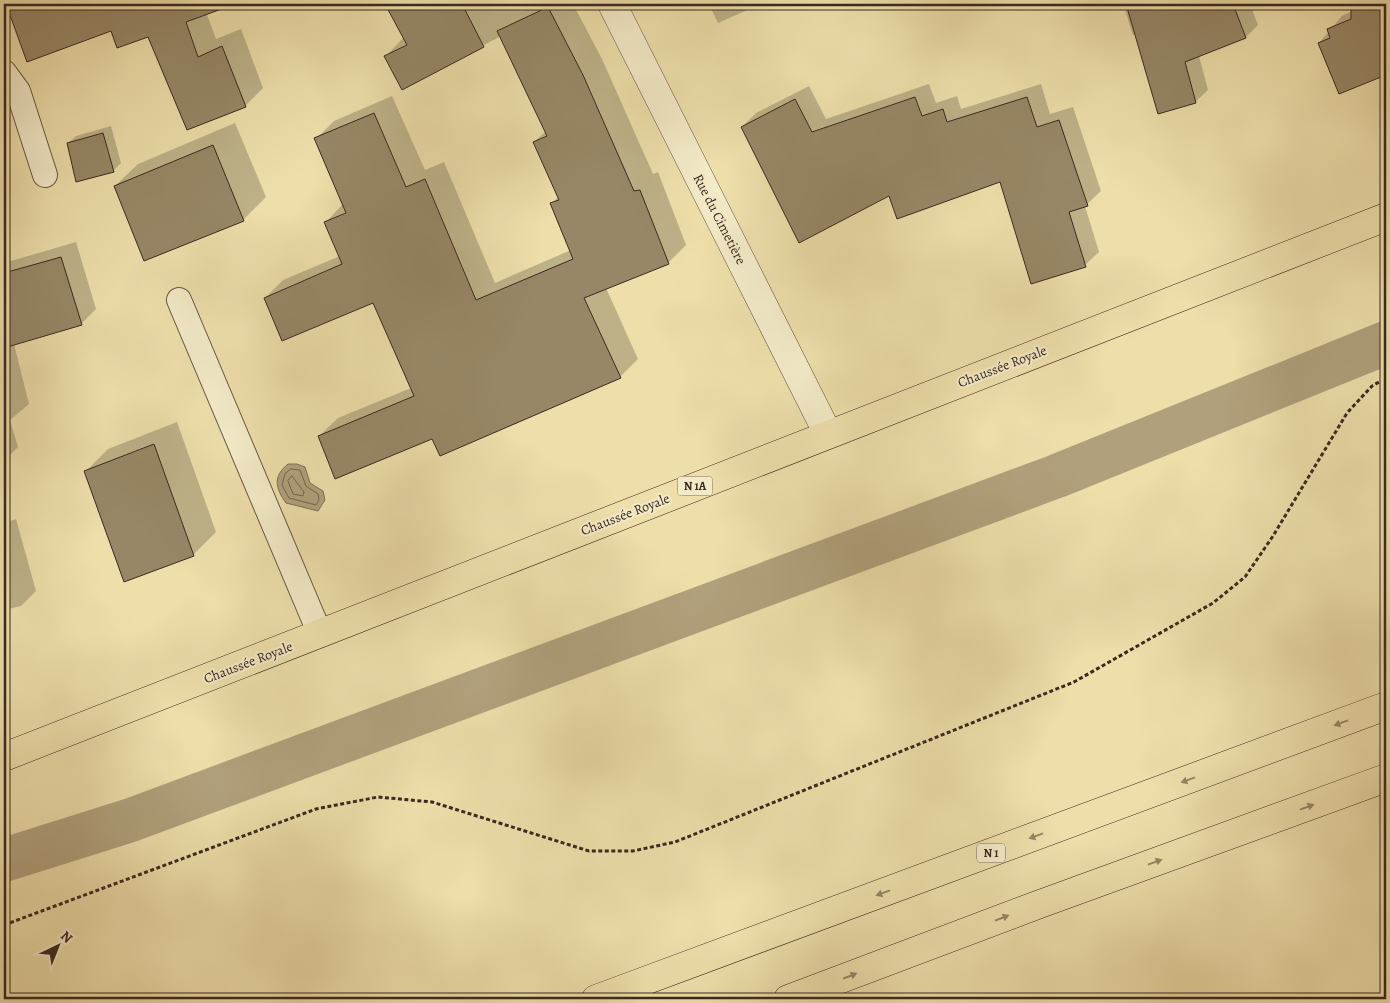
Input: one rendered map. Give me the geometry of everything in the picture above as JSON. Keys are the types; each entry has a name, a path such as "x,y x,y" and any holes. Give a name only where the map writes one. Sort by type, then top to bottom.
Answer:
{"main road":[{"name":"Chaussée Royale","path":"4,757 1386,217"},
{"name":"N 1","path":"596,999 1386,706"},
{"path":"788,999 1040,904 1386,778"}],"street":[{"name":"Rue du Cimetière","path":"612,4 828,434"}],"lane":[{"path":"4,72 18,91 45,175"},
{"path":"179,300 320,634"}],"path":[{"path":"4,925 316,810 378,797 432,802 589,851 633,851 684,838 1074,682 1213,603 1245,577 1273,536 1348,413 1372,386 1386,378"}],"water":[{"path":"288,464 297,464 305,467 310,483 323,491 325,500 318,511 286,503 282,498 277,482 280,473"}],"building":[{"path":"6,4 226,4 227,7 186,22 198,57 222,46 246,107 187,130 148,37 117,48 111,31 27,62"},
{"path":"385,4 462,4 484,47 402,90 384,56 407,45"},
{"path":"1126,4 1233,4 1246,38 1185,62 1196,103 1158,114"},
{"path":"1351,4 1370,4 1386,12 1386,75 1339,94 1318,43 1330,38 1327,29 1351,19"},
{"path":"548,7 583,75 634,191 640,190 669,264 584,298 621,378 440,456 432,439 335,479 318,436 414,396 373,303 282,341 264,298 342,264 324,222 346,213 314,138 374,113 406,187 425,179 476,300 573,259 550,203 559,200 533,142 547,136 497,31"},
{"path":"915,97 922,116 943,109 947,122 1027,97 1037,127 1059,120 1088,206 1069,212 1086,267 1031,284 1000,182 897,219 889,196 799,243 741,127 795,99 812,132"},
{"path":"103,133 114,172 76,182 67,143"},
{"path":"213,145 244,221 144,261 114,186"},
{"path":"61,257 82,325 4,348 4,273"},
{"path":"154,444 194,556 124,582 84,471"}],"waterway":[{"path":"4,860 131,820 1057,476 1386,343"}]}
